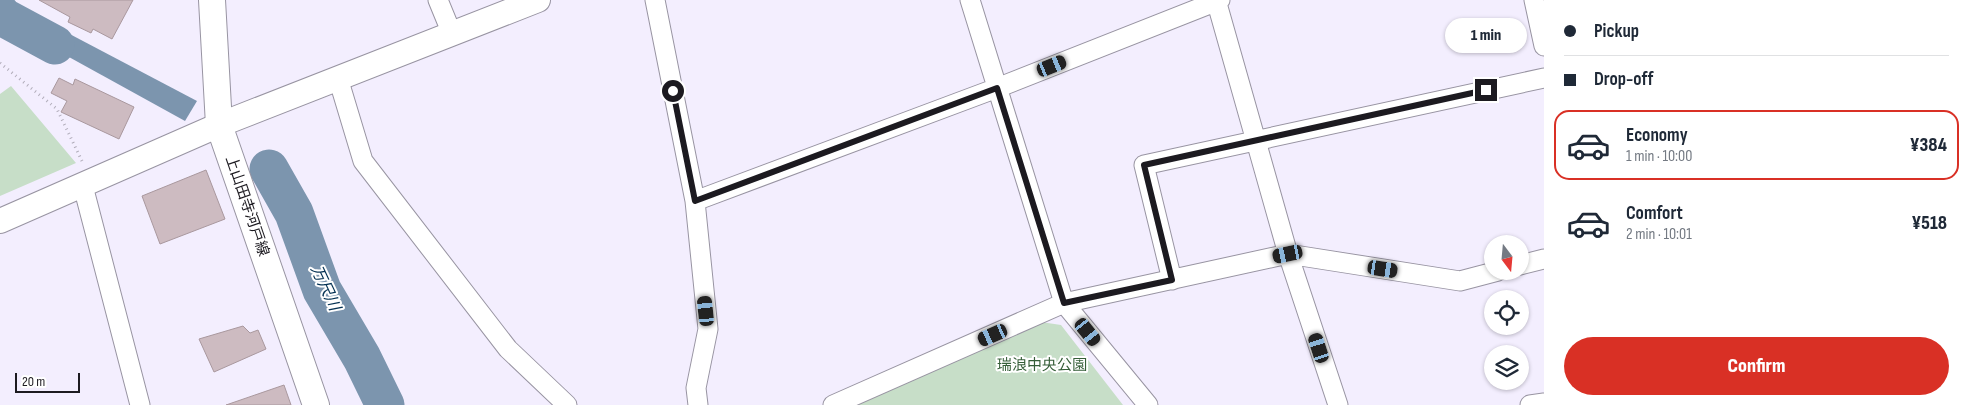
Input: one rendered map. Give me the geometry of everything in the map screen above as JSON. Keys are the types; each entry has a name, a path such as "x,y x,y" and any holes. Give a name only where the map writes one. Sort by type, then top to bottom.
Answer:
{"main road":[{"name":"上山田寺河戸線","path":"212,0 219,125 316,405"}],"street":[{"path":"438,0 452,34"},
{"path":"0,221 219,125 538,0"},
{"path":"655,0 695,201 708,329 696,388 698,405"},
{"path":"970,0 1064,303 1148,405"},
{"path":"695,201 997,88 1217,0 1288,254 1338,405"},
{"path":"1534,0 1544,46"},
{"path":"338,78 363,160 508,349 567,405"},
{"path":"1172,280 1144,165 1544,78"},
{"path":"87,184 140,405"},
{"path":"833,405 1064,303 1288,254 1460,281 1484,275"},
{"path":"1529,263 1544,259"},
{"path":"1530,405 1544,403"}],"path":[{"path":"0,63 57,109 87,184"}],"green space":[{"path":"11,86 76,163 0,196 0,94"},
{"name":"瑞浪中央公園","path":"1041,322 1061,325 1123,405 855,405"}],"water":[{"path":"0,0 5,0 197,101 185,121 20,30 0,13"}],"building":[{"path":"39,0 133,0 112,39 93,29 91,33 68,22 70,17"},
{"path":"59,78 73,85 75,79 134,107 119,139 61,112 67,101 51,93"},
{"path":"206,170 225,219 160,244 142,196"},
{"path":"243,326 250,333 258,330 266,349 214,372 199,339"},
{"path":"284,385 291,405 226,405"}],"waterway":[{"name":"万尺川","path":"0,13 3,17 55,45"},
{"name":"万尺川","path":"269,169 294,213 322,290 362,358 385,405"}],"route":[{"path":"673,91 695,201 997,88 1064,303 1172,280 1144,165 1486,90"}]}
